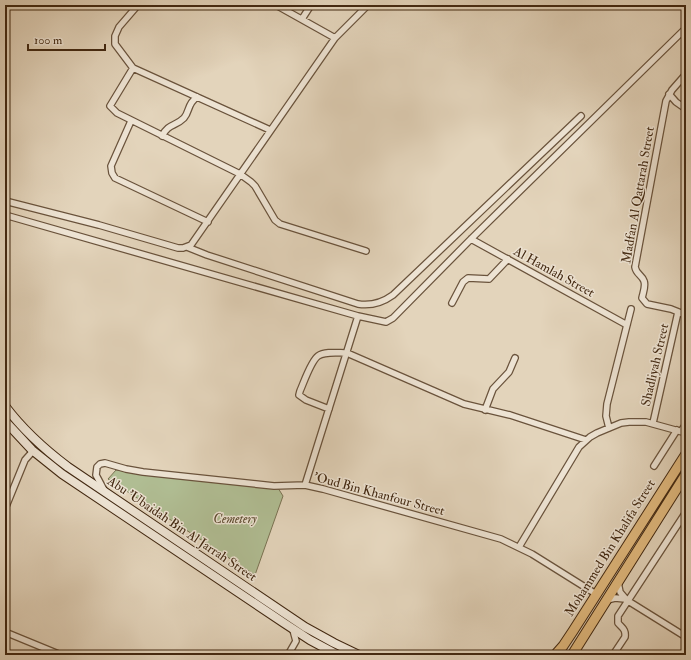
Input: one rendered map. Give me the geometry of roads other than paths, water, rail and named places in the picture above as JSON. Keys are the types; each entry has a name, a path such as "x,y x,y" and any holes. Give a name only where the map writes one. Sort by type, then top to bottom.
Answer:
{"highway":[{"name":"Mohammed Bin Khalifa Street","path":"555,655 573,631 686,454"},
{"name":"Mohammed Bin Khalifa Street","path":"572,655 686,474"}],"main road":[{"name":"Abu 'Ubaidah Bin Al Jarrah Street","path":"5,406 19,424 47,451 105,492 305,626 329,641 360,655"},
{"name":"Abu 'Ubaidah Bin Al Jarrah Street","path":"5,421 33,450 62,474 293,630 338,655"}],"street":[{"path":"138,5 119,27 115,44 133,68 270,130"},
{"path":"276,5 335,38"},
{"path":"302,19 311,5"},
{"path":"187,247 194,241 208,222 270,130 335,38 368,5"},
{"path":"5,215 358,316 382,322 390,321 471,239 686,28"},
{"path":"133,68 110,106 117,113 240,174 255,186 274,220 280,224 366,251"},
{"name":"Madfan Al Qattarah Street","path":"686,74 669,94 666,101 635,267 638,274 645,282 642,294 644,302 650,306 686,315"},
{"path":"669,94 676,102 686,109"},
{"path":"162,136 166,128 185,117 192,101 197,97"},
{"path":"5,201 99,225 178,248 187,247 207,256 358,304 369,305 379,303 393,295 581,116"},
{"path":"131,121 111,166 112,173 115,178 208,222"},
{"name":"Al Hamlah Street","path":"471,239 627,325"},
{"path":"452,303 463,282 468,278 489,279 508,259"},
{"path":"609,428 606,416 606,404 631,309"},
{"name":"Shadliyah Street","path":"653,423 678,312"},
{"path":"305,485 358,316"},
{"path":"329,409 306,400 299,394 318,355 326,353 347,353 464,404 510,415 586,440"},
{"path":"485,410 493,389 509,372 515,358"},
{"path":"519,547 575,453 586,440 597,433 621,423 637,421 653,423 679,431"},
{"path":"654,466 668,442 686,424"},
{"path":"5,509 25,460 33,450"},
{"name":"'Oud Bin Khanfour Street","path":"105,492 96,475 97,467 100,464 105,463 126,469 150,473 274,486 305,485 431,518 501,539 519,547 596,594"},
{"path":"613,655 625,637 625,630 617,621 618,616 686,512"},
{"path":"618,580 620,592 628,601"},
{"path":"605,602 614,598 621,598 628,601 686,637"},
{"path":"288,655 295,644 296,637 293,630"},
{"path":"5,632 61,655"},
{"path":"295,644 310,640"}],"park label":[{"name":"Cemetery","path":"235,519"}]}
